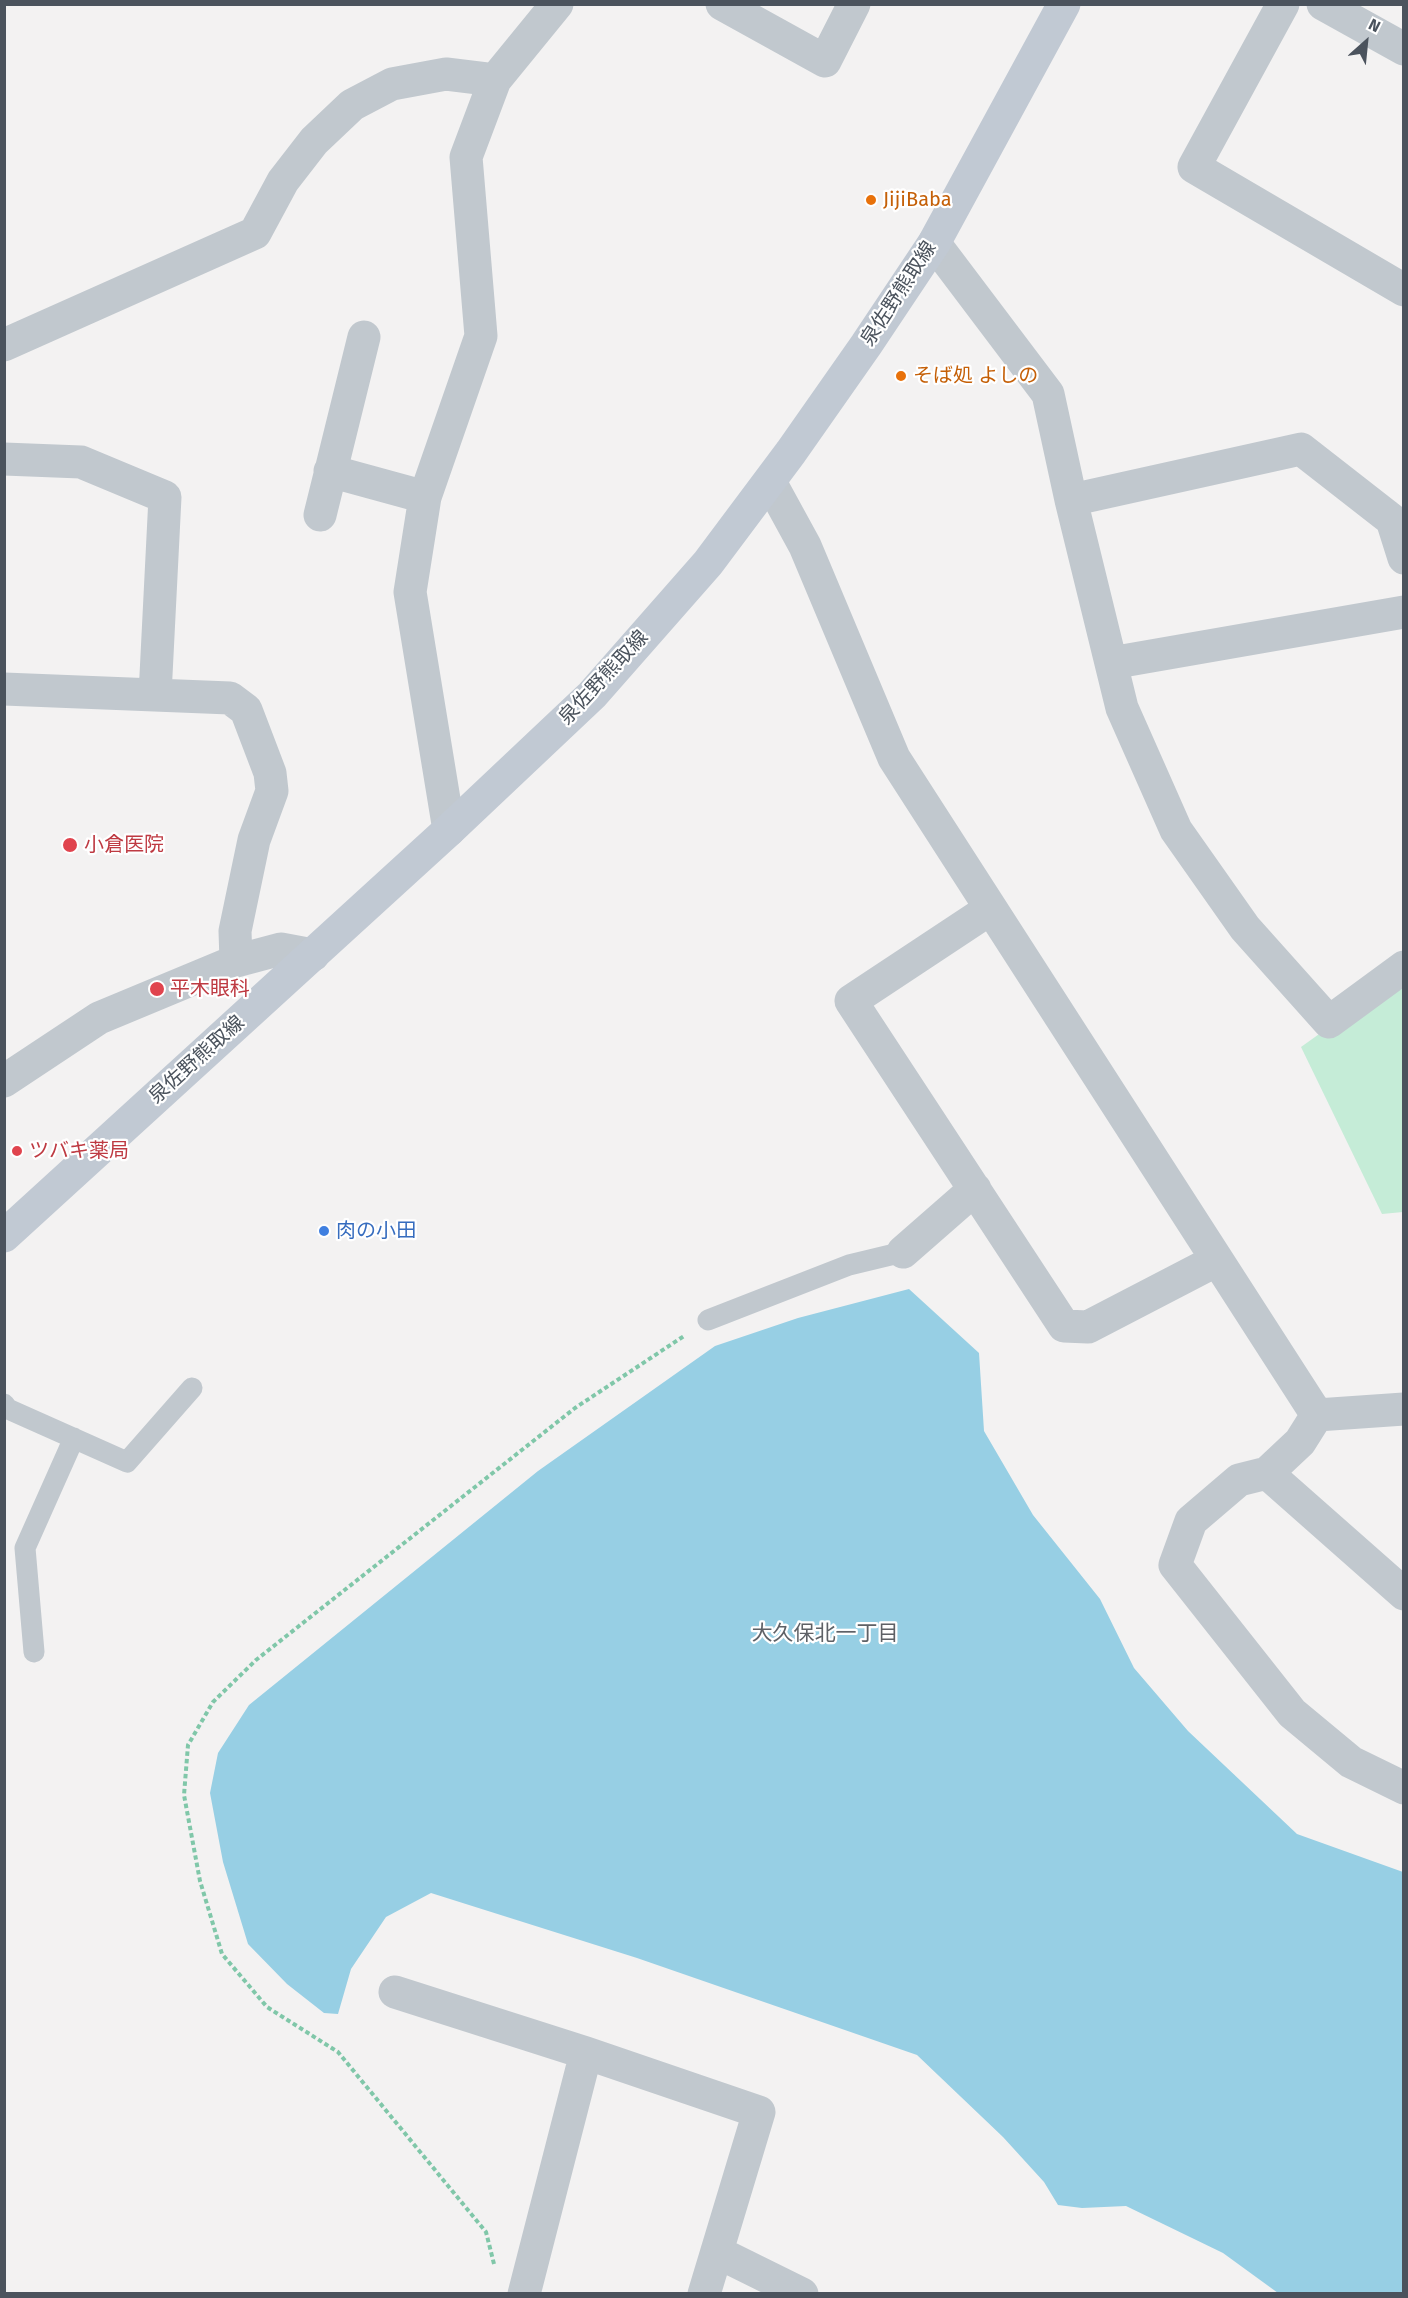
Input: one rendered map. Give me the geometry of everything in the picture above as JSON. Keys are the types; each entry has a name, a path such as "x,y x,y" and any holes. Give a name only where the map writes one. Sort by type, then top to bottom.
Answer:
{"main road":[{"name":"泉佐野熊取線","path":"4,1236 313,955 592,696 708,563 770,482 934,243 1064,4"}],"street":[{"path":"449,830 410,592 424,497 481,336 466,158 495,81 557,4"},
{"path":"722,4 825,61 854,4"},
{"path":"1283,4 1194,167 1404,290"},
{"path":"1323,4 1404,49"},
{"path":"4,345 255,233 283,181 314,141 352,105 392,84 446,74 495,81"},
{"path":"934,243 1048,394 1071,500 1122,708 1176,830 1245,928 1329,1022 1404,968"},
{"path":"320,515 364,337"},
{"path":"1071,500 1301,449 1392,520 1404,558"},
{"path":"4,459 81,462 165,497 154,695"},
{"path":"330,471 424,497"},
{"path":"770,482 805,546 894,758 1317,1415"},
{"path":"1111,663 1404,612"},
{"path":"4,689 230,698 246,710 270,773 272,791 254,840 235,931 236,962"},
{"path":"990,909 851,1001 1064,1326 1088,1327 1217,1260"},
{"path":"4,1081 99,1018 236,962 281,948 313,955"},
{"path":"903,1252 975,1190"},
{"path":"1317,1415 1404,1409"},
{"path":"1317,1415 1300,1442 1267,1473 1239,1480 1191,1521 1175,1565 1292,1713 1351,1762 1404,1788"},
{"path":"1267,1473 1404,1594"},
{"path":"395,1992 586,2053 759,2112 704,2294"},
{"path":"524,2294 586,2053"},
{"path":"717,2252 802,2294"}],"lane":[{"path":"708,1320 849,1265 903,1252"},
{"path":"4,1404 8,1409 127,1462 192,1388"},
{"path":"34,1652 25,1548 74,1438"}],"path":[{"path":"496,2273 486,2232 338,2052 267,2007 222,1954 200,1881 184,1795 188,1745 213,1702 256,1660 575,1407 708,1320"}],"green space":[{"path":"1403,974 1403,1212 1382,1214 1301,1047"}],"water":[{"path":"909,1289 979,1353 984,1431 1033,1515 1100,1599 1134,1668 1188,1731 1297,1834 1403,1872 1403,2293 1278,2293 1223,2253 1126,2206 1082,2208 1058,2205 1044,2182 1003,2137 917,2055 637,1958 431,1893 386,1917 351,1969 338,2014 324,2013 287,1984 248,1944 223,1862 210,1793 218,1753 249,1705 538,1471 715,1346 798,1318"}],"place":[{"name":"JijiBaba","path":"871,200"},
{"name":"そば処 よしの","path":"901,376"},
{"name":"小倉医院","path":"70,845"},
{"name":"平木眼科","path":"157,989"},
{"name":"ツバキ薬局","path":"17,1151"},
{"name":"肉の小田","path":"324,1231"}],"district":[{"name":"大久保北一丁目","path":"825,1634"}]}
